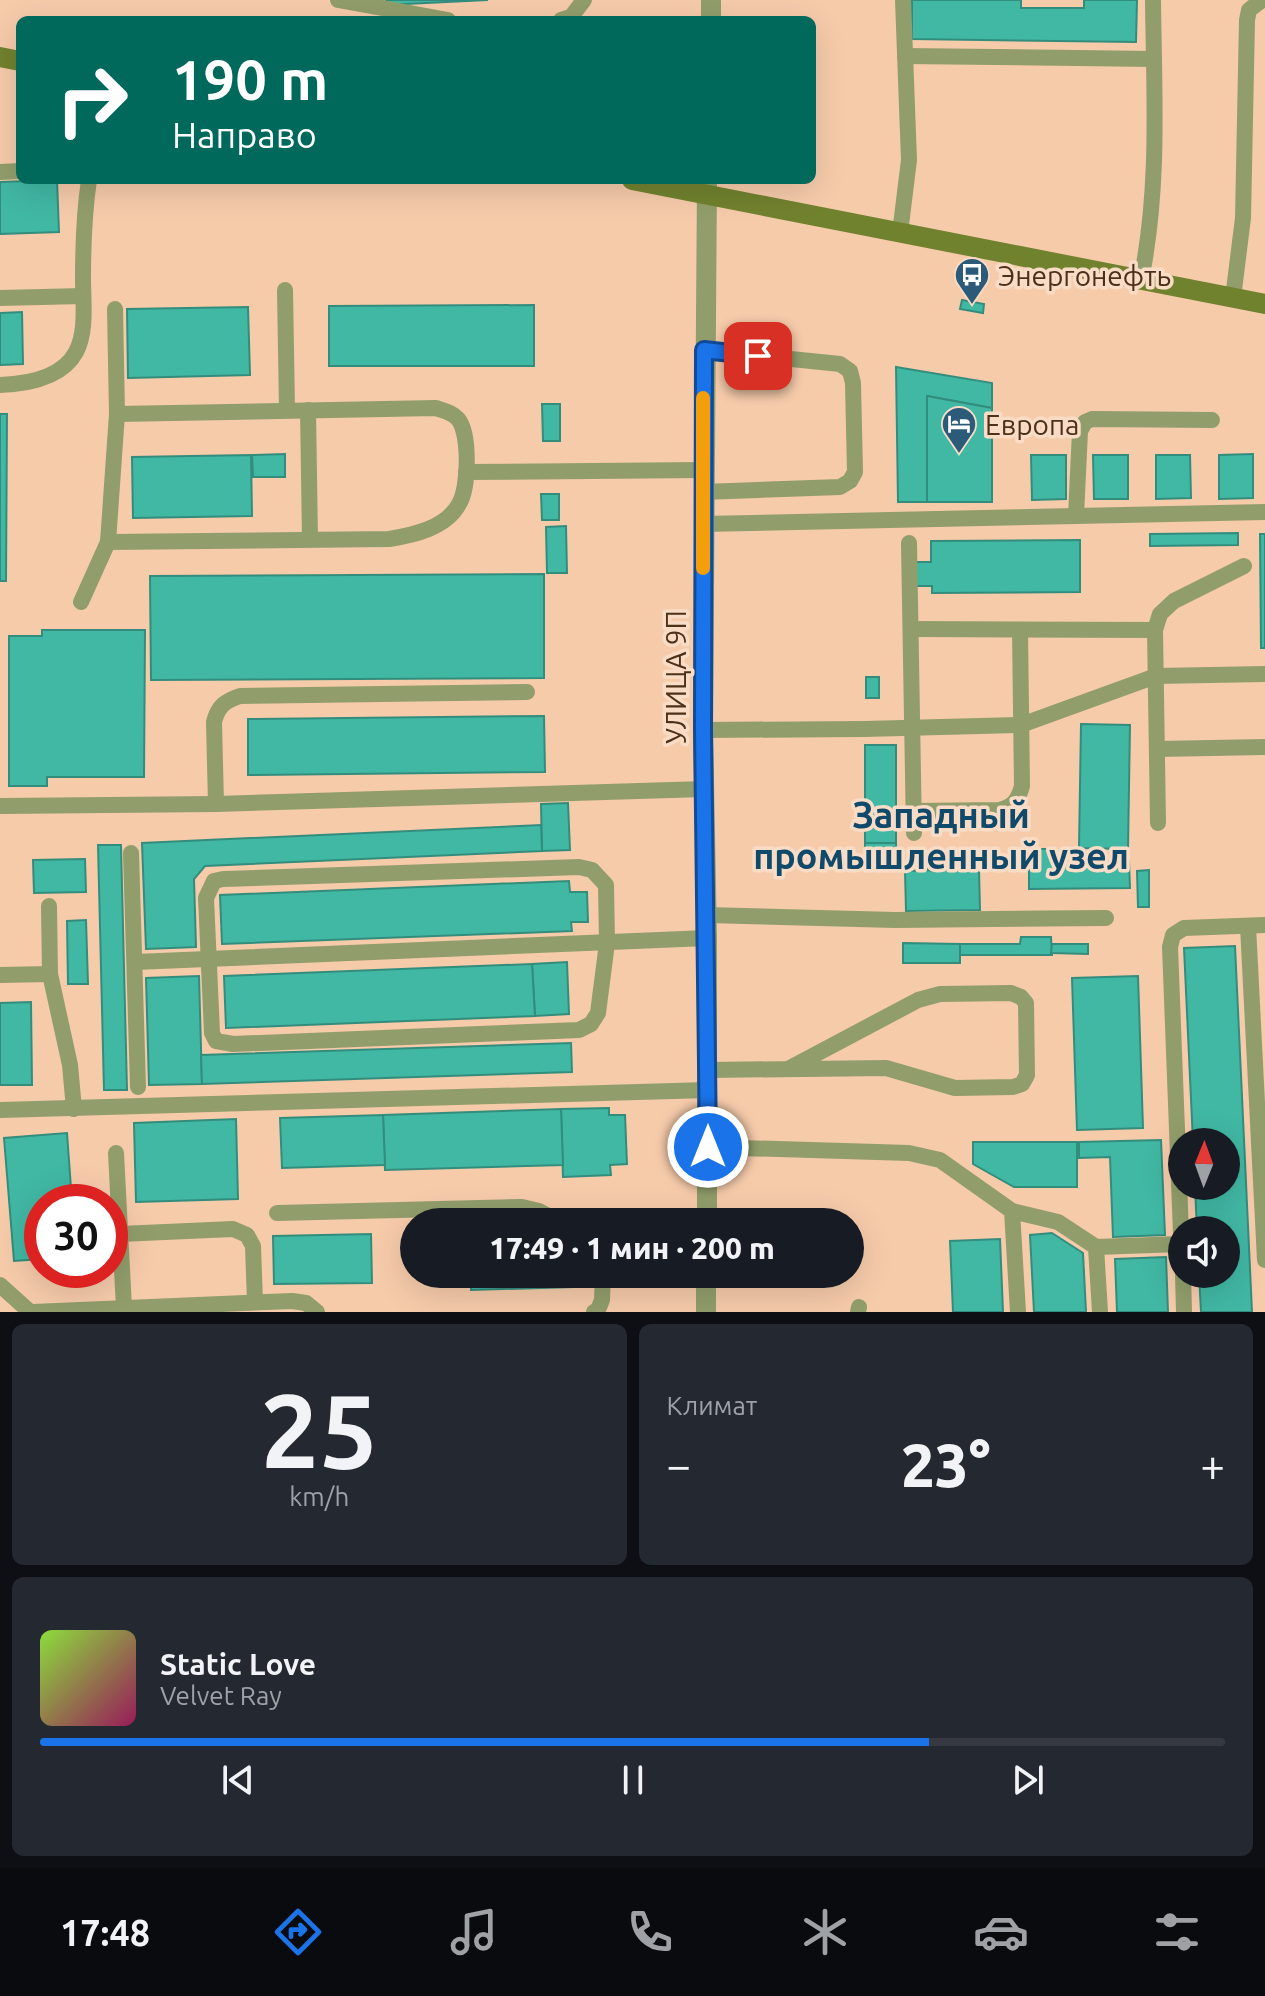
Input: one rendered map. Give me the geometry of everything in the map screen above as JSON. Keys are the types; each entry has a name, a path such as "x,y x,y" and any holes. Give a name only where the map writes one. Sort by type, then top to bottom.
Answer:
{"main road":[{"path":"674,184 706,187 900,233 1265,304"}],"street":[{"name":"УЛИЦА 9П","path":"706,187 703,730 707,1208"},
{"path":"706,1288 706,1312"}],"lane":[{"path":"338,0 426,16"},
{"path":"572,16 584,0"},
{"path":"900,233 909,173 903,0"},
{"path":"1141,280 1153,212 1153,0"},
{"path":"1233,298 1243,218 1247,20 1249,10 1262,0"},
{"path":"905,56 1154,59"},
{"path":"0,385 39,380 66,365 76,353 82,335 84,233 89,184"},
{"path":"285,290 287,410"},
{"path":"0,298 83,296"},
{"path":"81,602 108,542 117,414 115,309"},
{"path":"703,492 840,487 850,481 855,472 853,383 850,371 840,364 704,350"},
{"path":"108,542 389,539 425,531 446,518 459,505 466,472 465,434 460,421 451,413 436,408 117,414"},
{"path":"308,410 310,539"},
{"path":"1076,516 1080,431 1085,422 1092,419 1212,420"},
{"path":"466,472 703,470"},
{"path":"703,524 1265,512"},
{"path":"909,543 914,833"},
{"path":"1158,823 1155,630 1160,614 1174,601 1244,566"},
{"path":"911,629 1155,630"},
{"path":"914,811 1000,810 1011,806 1019,798 1022,786 1020,630"},
{"path":"703,730 1021,725 1156,676 1265,674"},
{"path":"216,804 214,722 225,702 240,696 527,692"},
{"path":"1157,749 1265,747"},
{"path":"0,806 216,804 704,789"},
{"path":"131,853 138,1087"},
{"path":"579,867 592,870 606,885 607,943 598,1013 591,1024 579,1030 233,1044 216,1041 212,1033 206,898 214,881 579,867"},
{"path":"49,906 50,974 70,1065 74,1109"},
{"path":"706,915 895,920 1106,918"},
{"path":"1180,1216 1170,947 1173,935 1184,928 1256,926 1265,1260"},
{"path":"135,962 707,938"},
{"path":"0,975 50,974"},
{"path":"0,1110 708,1080 788,1069 886,1068 955,1088 1013,1087 1022,1084 1027,1075 1026,1003 1011,993 940,994 918,1000 788,1069"},
{"path":"708,1147 926,1155 940,1160 1012,1211 1058,1222 1096,1247 1168,1244"},
{"path":"116,1153 118,1184"},
{"path":"481,1208 526,1208"},
{"path":"277,1213 400,1210"},
{"path":"1012,1211 1018,1312"},
{"path":"128,1234 233,1229 247,1235 253,1246 255,1302"},
{"path":"1096,1247 1100,1312"},
{"path":"0,1285 32,1312 292,1301 306,1303 317,1312"},
{"path":"123,1288 124,1308"},
{"path":"594,1312 602,1300 602,1288"},
{"path":"1183,1288 1184,1312"}],"building":[{"path":"386,0 488,0 386,5"},
{"path":"912,0 1021,0 1021,8 1084,8 1084,0 1137,0 1136,42 912,39"},
{"path":"0,182 57,184 59,232 0,234"},
{"path":"962,300 984,304 983,313 960,309"},
{"path":"534,305 534,366 329,366 329,306"},
{"path":"248,307 250,375 128,378 127,309"},
{"path":"22,312 23,364 0,365 0,313"},
{"path":"896,367 992,383 992,408 927,396 927,502 898,502"},
{"name":"Европа","path":"927,396 992,408 992,502 927,502"},
{"path":"542,404 560,404 560,441 543,441"},
{"path":"0,414 7,414 6,581 0,581"},
{"path":"285,454 285,477 253,477 252,455"},
{"path":"1253,454 1253,498 1219,499 1219,455"},
{"path":"251,455 252,516 133,518 132,457"},
{"path":"1031,455 1066,455 1066,499 1032,500"},
{"path":"1093,455 1128,455 1128,499 1094,499"},
{"path":"1156,455 1190,455 1191,498 1156,499"},
{"path":"541,494 559,494 559,520 542,520"},
{"path":"566,526 567,573 547,573 546,527"},
{"path":"1238,533 1238,545 1150,546 1150,534"},
{"path":"1260,534 1265,534 1265,648 1261,648"},
{"path":"1080,540 1080,592 932,593 932,586 915,586 915,562 931,562 931,541"},
{"path":"544,574 544,678 151,680 150,576"},
{"path":"42,630 145,630 144,777 47,777 47,786 9,786 9,636 42,636"},
{"path":"866,677 879,677 879,698 866,698"},
{"path":"544,716 545,772 248,775 248,719"},
{"path":"1081,724 1130,725 1128,849 1079,848"},
{"path":"865,745 896,745 896,843 865,843"},
{"path":"568,803 570,850 542,851 541,804"},
{"path":"541,825 542,851 205,866 194,879 196,947 146,949 142,843"},
{"path":"865,843 896,843 897,866 865,867"},
{"path":"98,845 121,845 127,1090 104,1090"},
{"path":"1029,849 1052,849 1052,862 1129,861 1130,888 1029,889"},
{"path":"958,853 958,868 917,869 917,854"},
{"path":"85,859 86,892 34,893 33,860"},
{"path":"979,869 980,910 906,911 905,871"},
{"path":"1149,870 1149,907 1138,907 1137,871"},
{"path":"569,881 570,892 587,892 588,922 571,922 572,931 222,944 220,895"},
{"path":"86,920 88,984 68,984 67,921"},
{"path":"1021,937 1051,937 1052,955 960,955 960,944 1020,944"},
{"path":"903,943 960,944 960,963 903,963"},
{"path":"1052,944 1088,944 1088,954 1051,953"},
{"path":"1235,946 1252,1312 1201,1312 1200,1288 1240,1288 1240,1216 1196,1216 1196,1200 1240,1200 1240,1128 1192,1128 1184,948"},
{"path":"567,962 569,1014 535,1016 532,964"},
{"path":"532,964 535,1016 226,1028 224,976"},
{"path":"199,976 202,1084 149,1085 146,978"},
{"path":"1138,976 1143,1128 1077,1130 1072,978"},
{"path":"31,1002 32,1085 0,1085 0,1003"},
{"path":"571,1043 572,1072 202,1084 201,1055"},
{"path":"609,1108 609,1115 625,1115 627,1164 610,1165 611,1175 563,1177 561,1109"},
{"path":"561,1109 563,1165 385,1170 383,1115"},
{"path":"383,1115 385,1165 282,1168 280,1118"},
{"path":"236,1119 238,1199 136,1202 134,1123"},
{"path":"67,1133 71,1184 24,1184 24,1260 14,1261 4,1138"},
{"path":"1161,1140 1165,1235 1113,1237 1110,1157 1079,1158 1079,1142"},
{"path":"973,1142 1077,1142 1077,1187 1014,1187 973,1164"},
{"path":"1052,1233 1083,1253 1086,1312 1034,1312 1030,1235"},
{"path":"371,1234 372,1283 274,1284 273,1236"},
{"path":"1000,1239 1003,1312 953,1312 950,1241"},
{"path":"1166,1257 1168,1312 1117,1312 1115,1259"},
{"path":"471,1288 540,1288 471,1290"}],"slow traffic":[{"path":"703,398 703,568"}],"place":[{"name":"Энергонефть","path":"972,306"},
{"name":"Европа","path":"959,455"}],"district":[{"name":"Западный промышленный узел","path":"941,834"}],"route":[{"path":"708,1147 703,730 704,350 758,356"}]}
